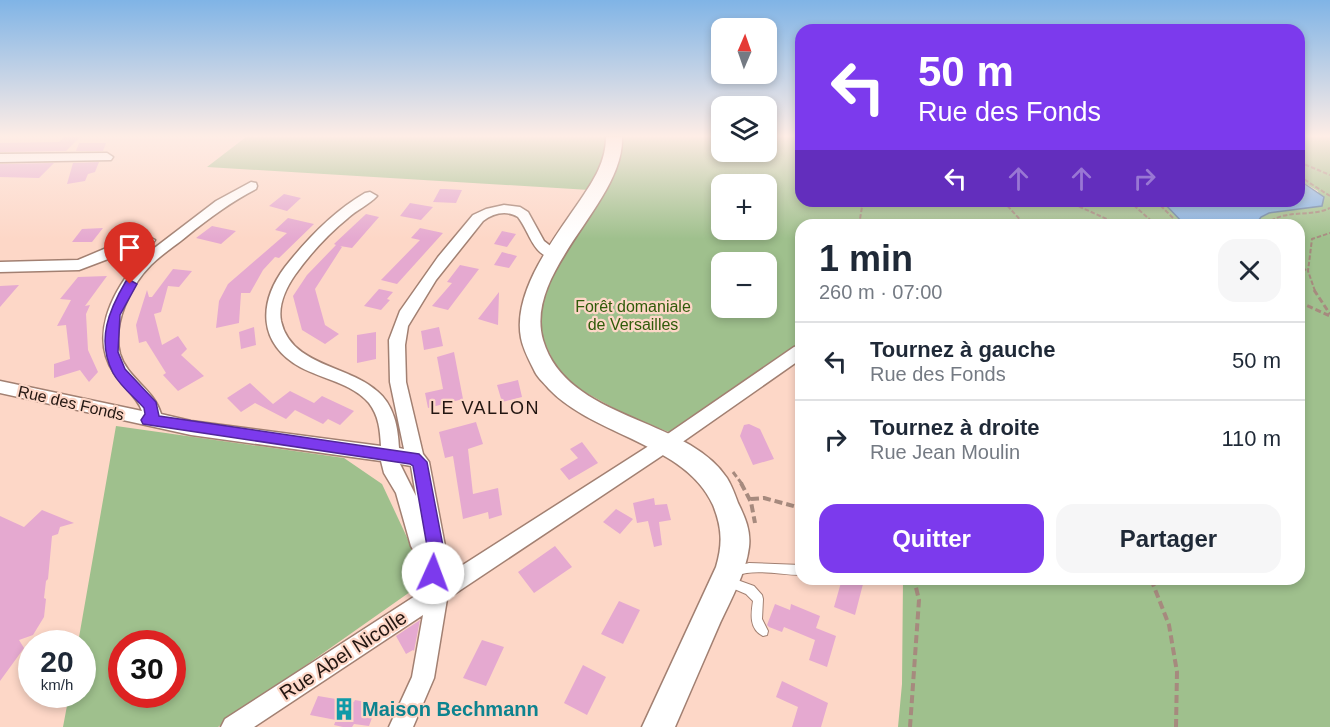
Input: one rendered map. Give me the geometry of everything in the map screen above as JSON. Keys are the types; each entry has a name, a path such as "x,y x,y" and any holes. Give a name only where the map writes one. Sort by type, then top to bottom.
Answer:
{"main road":[{"path":"607,171 555,255 537,290 531,316 532,339 541,362 553,378 575,398 695,462 715,482 729,507 735,546 723,580 658,727"}],"street":[{"path":"148,420 152,414 150,406 119,372 111,352 114,315 122,296 144,264 227,198 251,186"},
{"path":"370,196 352,205 285,276 272,309 274,328 284,345 300,358 374,395 384,410 392,455 390,467 405,491 422,551 431,561"},
{"path":"401,727 423,678 437,594 431,561 435,546 420,462 414,458 414,443 398,383 397,338 406,313 423,287 485,212 511,209 520,211 526,215 538,245 545,253 555,255"},
{"path":"0,267 79,265 111,254 142,237 148,240 136,260 144,264"},
{"name":"Rue Abel Nicolle","path":"233,727 664,445 795,354"},
{"name":"Rue des Fonds","path":"0,387 148,420 414,458"}],"lane":[{"path":"723,580 735,571 746,567 795,570"},
{"path":"723,580 750,590 758,599 756,620 763,631"}],"path":[{"path":"1305,180 1330,196"},
{"path":"1008,207 1020,219"},
{"path":"1080,207 1107,219"},
{"path":"1136,207 1149,219"},
{"path":"1162,207 1174,219"},
{"path":"1274,219 1318,214 1330,208"},
{"path":"1330,233 1312,239 1306,268 1314,291 1330,315"},
{"path":"1305,305 1330,315"},
{"path":"729,507 764,498 795,506"},
{"path":"910,727 919,600 915,585"},
{"path":"1153,585 1169,625 1177,672 1176,727"}],"green space":[{"name":"Forêt domaniale de Versailles","path":"272,171 795,171 795,207 1168,207 1179,219 795,219 795,355 679,436 628,416 563,380 536,326 551,276 606,191"},
{"path":"1305,171 1330,171 1330,727 898,727 902,684 903,585 1305,585 1305,219 1260,219 1269,213 1322,206 1318,191 1305,183"},
{"path":"116,426 344,458 382,484 427,580 218,727 63,727 67,708 96,708 96,630 80,630"}],"water":[{"path":"1305,184 1324,197 1322,206 1269,213 1260,219 1179,219 1168,207 1305,207"}],"building":[{"path":"0,171 46,171 39,178 0,177"},
{"path":"71,171 95,171 88,174 85,181 67,184"},
{"path":"440,189 462,190 456,203 433,202"},
{"path":"284,194 301,198 287,211 269,206"},
{"path":"410,203 433,207 421,220 400,216"},
{"path":"366,214 379,217 352,248 340,246 342,247 315,289 325,325 339,334 325,344 302,330 293,296 307,275 336,245 334,244"},
{"path":"288,218 314,224 279,258 275,257 263,270 250,293 241,293 239,323 216,328 219,301 228,284 287,233 275,230"},
{"path":"212,226 236,231 221,244 196,238"},
{"path":"103,228 92,242 72,242 82,229"},
{"path":"420,228 443,233 397,284 381,280 420,240 411,238"},
{"path":"502,231 516,234 507,247 494,244"},
{"path":"502,252 517,256 509,268 494,265"},
{"path":"460,265 479,269 448,310 432,306 452,283 447,282"},
{"path":"173,269 192,271 179,287 168,286 161,312 154,314 162,345 178,336 187,349 181,355 204,376 178,391 163,375 166,373 146,341 139,343 136,325 147,290 149,297 152,297"},
{"path":"107,276 85,306 90,305 86,314 88,350 98,372 89,382 80,370 54,378 54,364 70,359 66,325 57,326 71,300 60,299 78,277"},
{"path":"19,285 0,307 0,286"},
{"path":"379,289 393,292 387,299 390,300 381,310 364,306"},
{"path":"499,292 498,325 478,319"},
{"path":"254,327 256,345 241,349 239,332"},
{"path":"439,327 443,346 424,350 421,331"},
{"path":"376,332 376,359 357,363 357,335"},
{"path":"454,352 463,399 428,408 425,393 443,389 437,357"},
{"path":"518,380 522,397 502,402 497,385"},
{"path":"250,383 273,404 290,391 314,403 322,396 354,411 340,425 328,419 323,424 295,410 286,419 255,403 241,412 227,398"},
{"path":"476,422 483,444 468,449 473,494 498,488 502,515 489,519 488,512 463,519 453,456 445,458 439,432"},
{"path":"749,424 760,429 774,459 753,465 740,436 744,425"},
{"path":"582,442 598,463 569,480 560,469 578,458 570,449"},
{"path":"654,498 655,505 667,504 671,520 659,522 662,545 654,547 648,521 637,523 633,503"},
{"path":"616,509 633,519 620,534 603,522"},
{"path":"42,510 74,523 60,527 58,534 52,536 44,598 46,599 44,617 36,630 18,630 18,656 0,681 0,516 24,527"},
{"path":"555,546 572,567 534,593 518,572"},
{"path":"840,585 863,585 855,615 834,607"},
{"path":"619,601 640,610 623,644 601,634"},
{"path":"775,604 790,610 791,604 820,616 816,628 836,636 827,667 809,660 815,640 784,627 782,632 767,625"},
{"path":"420,620 414,651 406,654 396,636"},
{"path":"482,640 504,647 486,686 463,678"},
{"path":"583,665 606,677 587,715 564,703"},
{"path":"782,681 828,703 821,727 792,727 798,707 776,697"},
{"name":"Maison Bechmann","path":"318,696 377,704 369,726 354,724 352,727 343,727 334,725 336,720 310,715"}],"place":[{"name":"Maison Bechmann","path":"344,709"}],"district":[{"name":"LE VALLON","path":"485,408"}],"route":[{"path":"130,284 114,315 111,352 119,372 150,406 152,414 148,420 191,428 414,458 420,462 435,546 431,561 433,573"}]}
